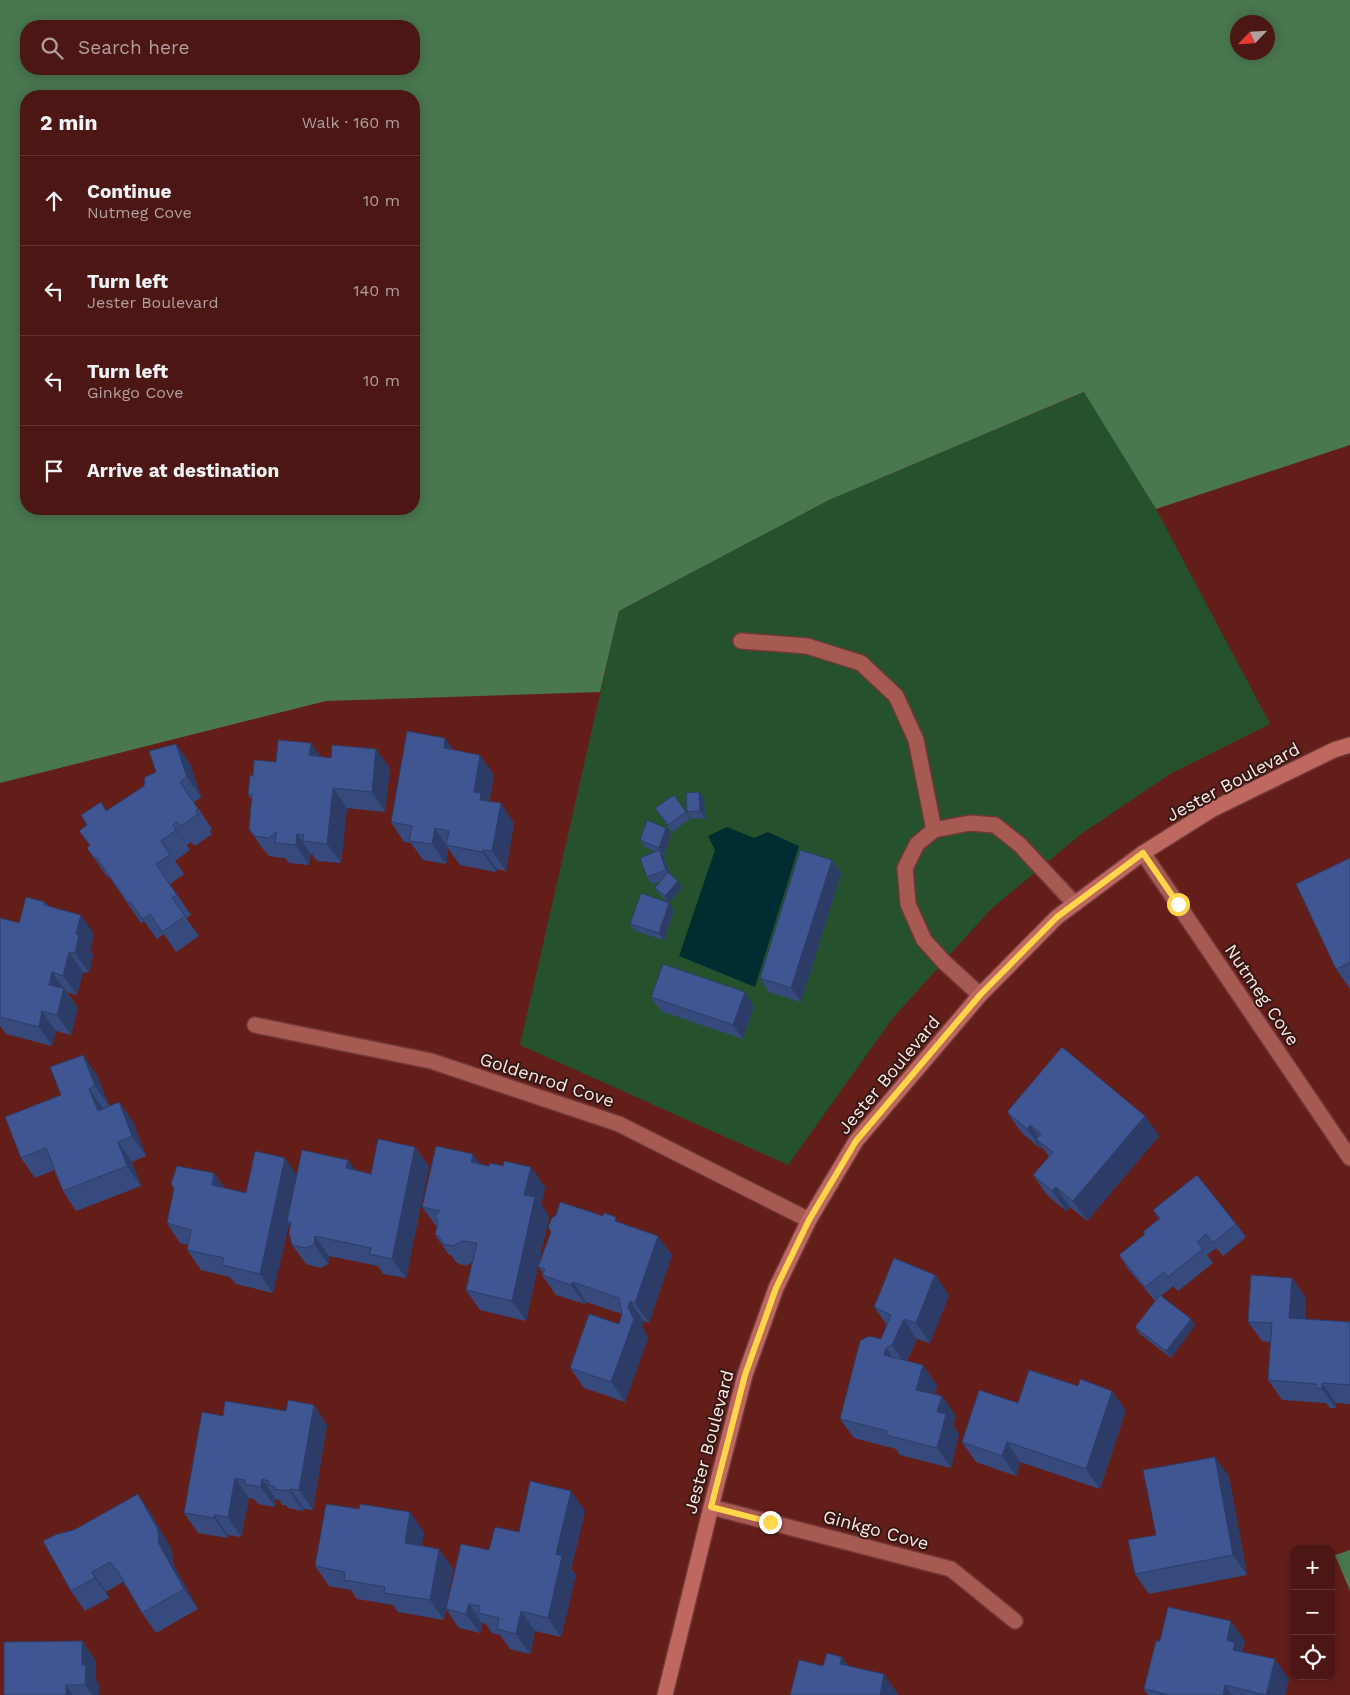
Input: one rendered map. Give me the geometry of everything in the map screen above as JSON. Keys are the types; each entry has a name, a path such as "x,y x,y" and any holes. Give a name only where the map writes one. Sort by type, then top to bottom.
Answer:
{"street":[{"path":"741,641 808,646 861,662 896,696 916,740 934,830"},
{"name":"Jester Boulevard","path":"665,1695 745,1375 776,1288 809,1220 856,1141 980,995 1057,917 1143,853 1213,810 1334,750 1350,745"},
{"path":"980,995 944,962 924,940 908,904 905,868 917,844 934,830 970,823 995,825 1020,845 1075,904"},
{"name":"Nutmeg Cove","path":"1143,853 1350,1158"},
{"name":"Goldenrod Cove","path":"256,1025 431,1061 619,1124 809,1220"},
{"name":"Ginkgo Cove","path":"711,1507 951,1569 1015,1620"}],"green space":[{"path":"0,0 1350,0 1350,445 1156,509 1084,392 829,500 619,611 600,692 326,701 0,783"},
{"path":"1085,392 1156,509 1270,724 1170,774 1081,834 990,910 892,1019 788,1165 520,1045 619,611 829,500"},
{"path":"1350,1550 1350,1591 1335,1555"}],"water":[{"path":"727,827 754,838 768,832 799,846 755,987 679,956 715,850 708,836"}],"building":[{"path":"407,731 445,738 444,748 480,755 474,792 481,793 480,800 501,803 492,851 483,850 482,852 446,845 449,831 435,828 432,844 409,841 412,826 391,822"},
{"path":"278,740 311,743 309,755 331,758 332,745 376,749 372,792 333,788 327,844 303,841 304,835 297,834 296,845 275,843 276,832 269,838 255,836 249,829 252,794 248,795 250,775 253,776 254,760 276,762"},
{"path":"176,744 187,777 180,782 198,809 196,811 198,814 181,826 177,822 173,825 176,830 161,841 170,855 156,864 177,895 172,898 185,916 162,932 150,914 143,919 130,902 128,903 96,857 94,858 87,848 90,845 79,831 87,825 81,815 101,802 106,811 144,786 145,777 156,772 149,751"},
{"path":"699,792 700,811 687,812 686,793"},
{"path":"674,795 686,812 668,825 655,808"},
{"path":"647,820 666,828 659,848 640,840"},
{"path":"659,850 666,870 647,877 640,858"},
{"path":"800,850 832,860 791,988 760,978"},
{"path":"1350,858 1350,963 1336,969 1296,884"},
{"path":"668,872 678,881 665,896 655,888"},
{"path":"641,893 669,903 659,933 630,924"},
{"path":"26,897 45,902 44,905 81,915 76,934 79,935 75,953 69,952 63,976 52,972 49,985 64,988 57,1015 42,1011 39,1027 0,1017 0,918 19,923"},
{"path":"663,964 745,992 733,1025 651,997"},
{"path":"1062,1047 1145,1116 1073,1201 1056,1187 1052,1191 1033,1175 1053,1152 1036,1139 1041,1134 1030,1125 1027,1129 1007,1112"},
{"path":"83,1055 95,1086 89,1089 98,1111 119,1102 132,1136 118,1142 127,1166 63,1191 46,1148 21,1158 5,1117 61,1095 50,1067"},
{"path":"378,1139 415,1147 392,1259 369,1254 371,1248 315,1236 314,1244 307,1248 292,1245 289,1233 291,1222 287,1221 302,1150 348,1160 346,1168 371,1174"},
{"path":"436,1146 473,1154 471,1162 489,1166 490,1163 503,1166 504,1161 531,1167 524,1195 535,1197 512,1301 466,1290 477,1243 462,1241 453,1246 443,1244 439,1236 435,1235 438,1222 435,1216 440,1211 422,1207"},
{"path":"255,1151 285,1158 260,1274 222,1265 224,1258 187,1250 191,1230 167,1223 174,1188 171,1184 177,1166 214,1173 212,1185 246,1193"},
{"path":"1197,1175 1236,1224 1213,1243 1206,1234 1197,1242 1203,1249 1168,1277 1164,1272 1145,1287 1119,1255 1145,1234 1143,1232 1160,1218 1153,1210"},
{"path":"560,1202 603,1216 604,1213 616,1217 615,1221 658,1236 635,1303 630,1301 628,1307 634,1319 611,1382 570,1368 589,1314 619,1324 622,1314 619,1298 573,1282 571,1285 542,1275 545,1269 538,1267 551,1232 548,1227 552,1218 556,1215"},
{"path":"894,1258 935,1275 916,1323 904,1319 892,1345 886,1348 884,1355 923,1365 916,1390 942,1396 937,1412 946,1414 937,1448 886,1435 887,1431 840,1419 860,1341 869,1336 881,1339 891,1315 874,1307"},
{"path":"1251,1275 1292,1278 1289,1318 1350,1322 1350,1385 1322,1383 1322,1389 1316,1388 1316,1384 1268,1380 1272,1323 1248,1322"},
{"path":"1160,1295 1191,1319 1166,1351 1135,1327"},
{"path":"1029,1370 1078,1386 1080,1379 1112,1391 1086,1469 1007,1442 1002,1456 962,1442 979,1390 1018,1403"},
{"path":"288,1400 314,1405 299,1490 274,1489 275,1486 268,1485 269,1481 262,1479 261,1487 244,1484 245,1480 235,1478 228,1517 214,1515 214,1518 184,1513 202,1412 223,1416 225,1401 286,1411"},
{"path":"1215,1457 1233,1555 1135,1574 1128,1540 1156,1535 1143,1470"},
{"path":"530,1481 571,1491 556,1554 562,1556 548,1618 521,1611 516,1634 497,1629 499,1618 478,1613 480,1606 469,1604 466,1614 446,1609 461,1544 489,1550 495,1527 519,1532"},
{"path":"138,1494 158,1530 159,1544 184,1589 142,1613 116,1568 110,1562 92,1572 95,1578 71,1591 43,1541 57,1534 74,1530"},
{"path":"326,1504 359,1509 360,1504 410,1512 405,1543 439,1549 430,1600 384,1593 385,1587 344,1580 345,1572 315,1566"},
{"path":"1168,1607 1231,1621 1227,1640 1235,1643 1233,1650 1275,1659 1266,1695 1225,1685 1223,1695 1169,1695 1144,1689 1156,1641 1160,1641"},
{"path":"82,1641 82,1665 86,1665 85,1685 66,1685 66,1695 4,1695 4,1642"},
{"path":"827,1653 842,1657 840,1664 884,1674 880,1695 790,1695 799,1660 823,1666"}],"route":[{"path":"770,1522 711,1507 745,1375 776,1288 809,1220 856,1141 980,995 1057,917 1143,853 1178,904"}]}
